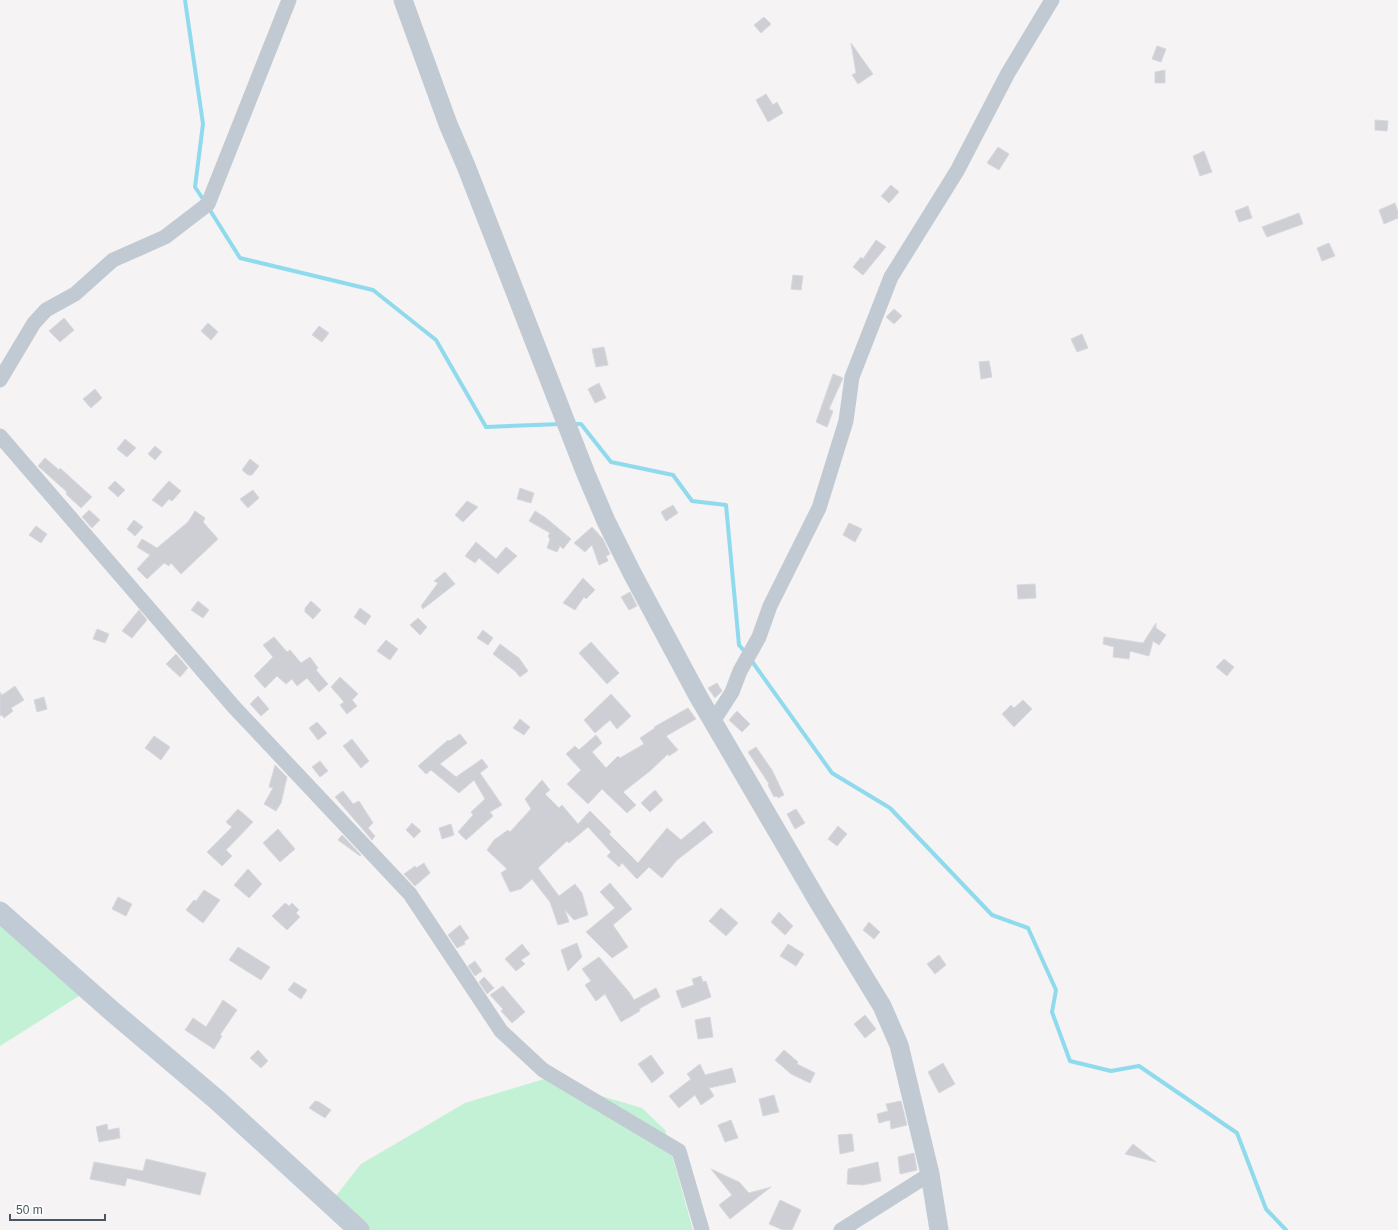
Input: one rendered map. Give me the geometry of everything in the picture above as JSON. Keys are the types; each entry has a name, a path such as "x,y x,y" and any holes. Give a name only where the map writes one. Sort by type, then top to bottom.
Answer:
{"main road":[{"path":"0,912 113,1012 217,1100 359,1230"}],"street":[{"path":"0,380 34,323 46,310 75,294 112,260 165,237 208,204 290,0"},
{"path":"403,0 448,124 466,166 586,474 606,521 698,696 714,720 819,903 882,1006 898,1045 930,1174 939,1230"},
{"path":"714,720 732,692 740,671 759,637 770,606 819,508 846,421 852,377 891,277 957,171 1008,73 1052,0"},
{"path":"0,436 234,707 410,894 502,1031 543,1070 679,1151 702,1230"},
{"path":"841,1230 930,1174"}],"green space":[{"path":"0,918 82,994 0,1046"},
{"path":"544,1079 642,1108 665,1130 693,1230 370,1230 335,1197 361,1164 465,1103"}],"building":[{"path":"764,17 771,24 761,33 754,25"},
{"path":"851,43 873,74 858,84 852,75 856,73"},
{"path":"1157,46 1166,49 1161,62 1152,59"},
{"path":"1165,70 1165,83 1155,83 1155,72"},
{"path":"766,94 773,105 777,102 783,113 768,122 756,100"},
{"path":"1375,120 1388,121 1387,131 1375,130"},
{"path":"998,147 1009,154 999,170 987,163"},
{"path":"1204,151 1212,172 1200,176 1193,156"},
{"path":"891,185 899,192 889,203 881,196"},
{"path":"1395,203 1398,218 1384,224 1379,210"},
{"path":"1248,206 1252,218 1239,222 1235,211"},
{"path":"1299,213 1303,224 1267,237 1262,227"},
{"path":"876,240 886,247 863,275 853,267 861,257 863,259"},
{"path":"1329,243 1335,256 1322,261 1317,248"},
{"path":"793,275 803,276 801,290 791,289"},
{"path":"894,309 902,316 894,324 886,317"},
{"path":"64,318 74,330 60,342 49,331"},
{"path":"208,323 218,332 211,340 201,331"},
{"path":"319,326 329,333 322,342 312,335"},
{"path":"1082,334 1088,348 1077,352 1071,339"},
{"path":"604,347 608,365 596,367 592,349"},
{"path":"989,361 992,377 981,379 979,362"},
{"path":"833,374 843,378 829,409 833,411 827,427 816,422"},
{"path":"599,383 606,398 595,403 588,389"},
{"path":"95,389 102,398 91,408 83,399"},
{"path":"125,439 136,448 127,457 117,449"},
{"path":"155,446 162,452 155,460 148,454"},
{"path":"45,458 59,470 60,468 92,497 81,508 66,494 67,492 38,466"},
{"path":"250,459 259,466 252,475 248,475 242,470"},
{"path":"115,481 125,490 118,497 108,488"},
{"path":"169,481 181,491 172,501 169,499 162,507 152,500"},
{"path":"520,488 534,493 531,503 517,499"},
{"path":"253,490 259,498 248,508 240,499"},
{"path":"467,501 478,507 463,522 455,515"},
{"path":"673,505 678,513 666,521 661,512"},
{"path":"89,510 100,520 92,528 82,517"},
{"path":"195,511 205,518 203,522 218,539 181,574 171,563 169,566 164,563 147,579 137,569 150,555 137,547 142,539 157,548 188,522"},
{"path":"535,511 546,518 571,539 563,549 560,546 557,552 547,548 550,539 548,536 550,533 529,521"},
{"path":"134,520 143,527 135,536 127,529"},
{"path":"849,523 862,529 855,542 843,535"},
{"path":"36,526 47,534 41,543 29,535"},
{"path":"592,527 603,539 610,554 606,556 608,561 599,565 592,545 585,552 574,543"},
{"path":"476,542 496,559 506,547 517,556 498,574 479,558 475,563 465,556"},
{"path":"445,572 455,584 423,609 421,606 438,583 434,581"},
{"path":"583,578 595,590 586,599 584,597 575,610 563,603"},
{"path":"1035,584 1036,598 1018,599 1017,585"},
{"path":"630,592 637,606 629,610 621,597"},
{"path":"198,601 209,610 203,618 191,610"},
{"path":"311,601 321,610 313,619 305,612 305,608"},
{"path":"360,608 371,616 365,625 354,617"},
{"path":"139,610 147,620 132,638 122,631"},
{"path":"418,618 427,627 420,635 410,625"},
{"path":"1156,623 1156,628 1166,635 1159,645 1153,641 1149,656 1130,651 1129,659 1113,657 1114,647 1103,644 1104,637 1143,643"},
{"path":"97,629 109,634 105,643 93,639"},
{"path":"483,630 493,638 488,645 477,638"},
{"path":"274,637 287,652 290,650 301,663 310,657 318,668 316,670 328,684 319,692 307,678 297,686 292,679 286,684 277,676 265,688 254,676 273,657 263,645"},
{"path":"386,640 398,649 390,660 377,651"},
{"path":"591,642 619,673 607,684 579,653"},
{"path":"500,644 519,658 528,671 520,677 515,671 493,654"},
{"path":"176,654 188,668 180,677 166,664"},
{"path":"1224,659 1234,667 1227,676 1216,667"},
{"path":"340,677 358,694 352,700 357,706 347,714 340,705 344,702 331,687"},
{"path":"717,683 722,691 715,698 708,688"},
{"path":"15,686 24,700 11,708 13,711 4,718 2,715 0,716 0,692 2,695"},
{"path":"611,694 631,716 617,729 610,720 595,733 584,720"},
{"path":"258,696 269,709 261,716 250,704"},
{"path":"44,697 47,709 37,712 34,700"},
{"path":"1023,700 1032,709 1014,727 1002,714 1011,705 1014,708"},
{"path":"688,708 696,719 666,736 678,750 669,756 668,754 650,771 623,792 636,805 627,813 602,789 588,804 567,784 581,770 566,754 575,746 579,750 596,735 602,743 592,752 606,768 618,756 620,758 644,744 640,738 655,728 654,727"},
{"path":"737,711 750,724 742,732 729,720"},
{"path":"520,719 530,727 524,735 513,728"},
{"path":"317,722 327,733 318,740 309,728"},
{"path":"460,734 467,743 440,764 456,777 482,759 488,767 480,773 502,805 490,812 493,816 466,840 458,832 473,815 471,812 485,799 474,780 459,793 431,770 426,774 418,766 448,740 449,741"},
{"path":"154,736 170,747 161,760 145,748"},
{"path":"352,739 369,761 361,768 343,746"},
{"path":"756,747 772,770 784,795 778,798 777,796 774,797 768,785 769,784 748,752"},
{"path":"320,761 328,771 320,777 312,767"},
{"path":"275,765 287,777 281,803 276,811 264,804 273,788 269,787"},
{"path":"542,780 550,790 545,794 559,808 562,805 578,824 590,811 611,832 609,834 638,863 667,828 681,840 704,821 713,832 677,860 662,878 649,867 637,879 622,863 619,867 607,856 611,852 588,827 569,843 567,841 538,868 559,896 575,884 582,893 588,915 574,920 565,910 569,922 558,925 550,902 532,879 521,889 510,892 501,873 507,869 487,850 494,840 508,830 510,832 531,809 525,799"},
{"path":"655,790 663,800 650,812 641,803"},
{"path":"343,791 353,804 359,801 373,823 368,828 375,836 372,840 335,797"},
{"path":"238,809 253,822 226,850 232,856 222,866 207,852 232,827 226,822"},
{"path":"796,809 805,823 795,829 787,814"},
{"path":"412,823 421,831 414,838 406,830"},
{"path":"451,824 454,835 442,839 439,828"},
{"path":"838,826 847,834 837,846 828,839"},
{"path":"278,829 295,849 280,862 263,843"},
{"path":"342,835 361,855 360,856 338,840"},
{"path":"424,863 430,873 415,886 404,874 415,866 416,868"},
{"path":"248,869 262,884 249,898 234,885"},
{"path":"610,883 632,909 613,925 628,947 612,958 586,932 615,908 600,892"},
{"path":"204,890 220,900 203,923 186,910 194,900 196,901"},
{"path":"118,897 132,904 126,916 112,909"},
{"path":"285,903 289,906 292,903 299,910 296,913 300,917 287,930 272,916"},
{"path":"721,908 738,923 726,936 709,921"},
{"path":"779,912 793,926 785,935 771,922"},
{"path":"869,922 880,932 874,939 863,930"},
{"path":"460,925 469,938 464,942 465,944 457,948 448,935"},
{"path":"577,943 582,957 568,971 561,950"},
{"path":"522,944 530,954 521,960 525,964 516,971 505,959"},
{"path":"788,944 804,954 796,966 780,956"},
{"path":"238,947 270,967 261,980 229,960"},
{"path":"939,955 946,965 935,974 927,964"},
{"path":"599,957 634,1000 656,988 660,997 639,1009 640,1011 621,1022 605,994 596,1001 585,985 591,981 582,969"},
{"path":"475,961 482,971 475,976 468,966"},
{"path":"701,976 703,982 706,981 711,997 682,1008 676,991 694,985 692,979"},
{"path":"484,977 494,988 487,994 479,982"},
{"path":"294,982 307,990 301,999 288,990"},
{"path":"503,986 525,1012 512,1023 501,1011 503,1009 490,995"},
{"path":"223,1000 237,1010 220,1035 222,1036 214,1049 185,1030 193,1018 206,1027"},
{"path":"865,1015 876,1029 865,1038 854,1024"},
{"path":"710,1017 713,1037 698,1039 695,1020"},
{"path":"258,1050 268,1061 261,1068 250,1058"},
{"path":"784,1050 798,1062 797,1064 815,1073 810,1083 791,1074 775,1060"},
{"path":"651,1055 664,1073 652,1083 638,1064"},
{"path":"943,1063 955,1084 939,1093 928,1072"},
{"path":"700,1064 705,1075 732,1068 736,1082 709,1088 714,1096 701,1105 695,1095 679,1108 669,1096 691,1079 687,1074"},
{"path":"774,1095 779,1112 763,1116 759,1099"},
{"path":"315,1101 331,1110 325,1118 309,1108"},
{"path":"901,1101 907,1125 891,1129 890,1120 879,1123 877,1114 888,1111 886,1104"},
{"path":"731,1120 738,1138 725,1142 718,1125"},
{"path":"107,1124 108,1130 119,1128 120,1138 99,1142 96,1127"},
{"path":"852,1134 854,1151 840,1154 838,1135"},
{"path":"1133,1144 1156,1162 1125,1154"},
{"path":"914,1153 917,1170 900,1174 898,1157"},
{"path":"146,1159 206,1173 200,1195 127,1178 125,1186 90,1179 94,1162 143,1171"},
{"path":"878,1162 881,1181 863,1185 847,1184 848,1169"},
{"path":"711,1169 739,1182 749,1193 771,1187 730,1219 719,1205 732,1195"},
{"path":"780,1200 801,1210 792,1230 783,1230 769,1224"}],"waterway":[{"path":"185,0 203,124 195,187 205,202"},
{"path":"208,207 240,258 373,290 436,340 486,427 561,424"},
{"path":"572,424 581,424 611,462 673,475 692,501 726,505 739,645 746,653"},
{"path":"751,660 832,773 890,808 992,915 1028,928 1056,990 1052,1012 1070,1061 1111,1071 1139,1066 1237,1133 1266,1209 1286,1230"}]}
